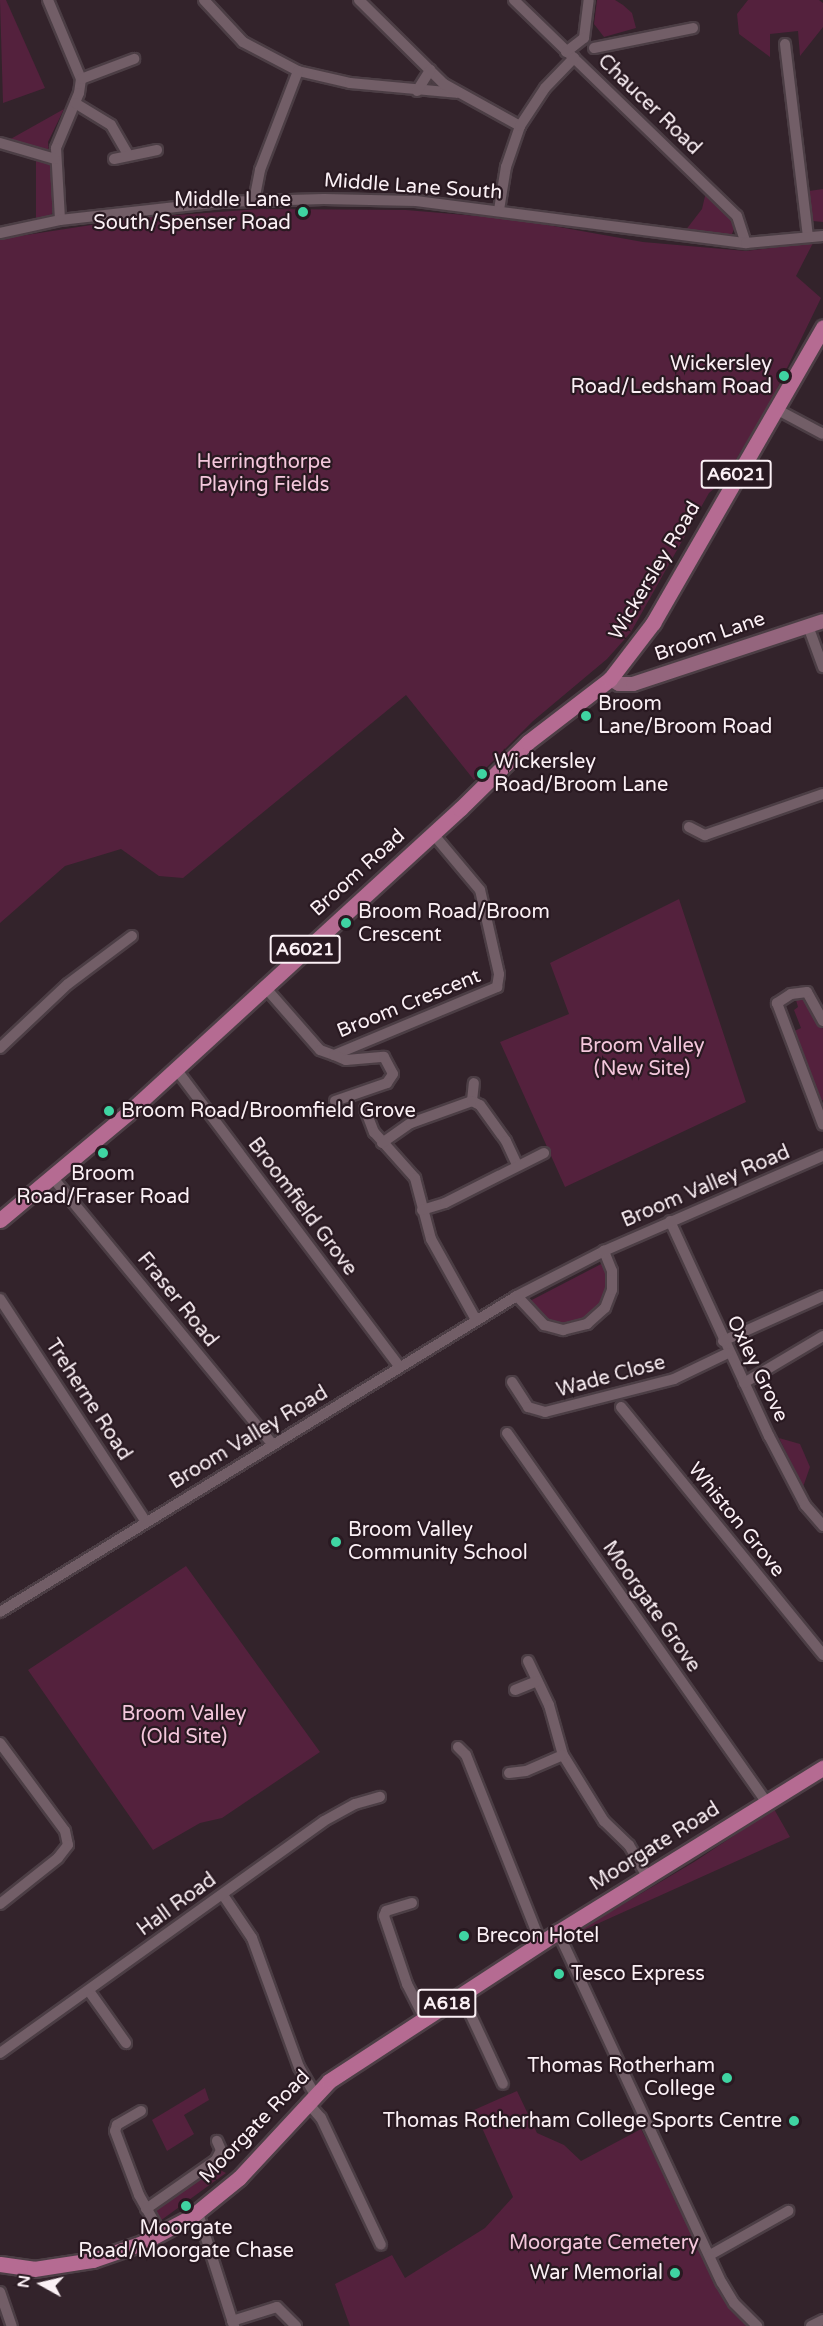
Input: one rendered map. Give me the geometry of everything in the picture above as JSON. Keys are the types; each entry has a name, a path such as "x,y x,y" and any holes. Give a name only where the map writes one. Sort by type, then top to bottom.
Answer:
{"main road":[{"name":"Wickersley Road","path":"610,679 653,623 823,327"},
{"name":"Broom Lane","path":"610,679 620,684 633,684 823,621"},
{"name":"Broom Road","path":"2,1216 53,1178 176,1069 264,986 434,834 528,742 610,679"},
{"name":"Moorgate Road","path":"0,2264 52,2268 114,2253 161,2234 198,2213 238,2178 310,2097 461,1994 648,1878 766,1801 823,1768"}],"street":[{"path":"48,0 81,79 75,104 59,136 55,159 60,220"},
{"path":"204,0 243,42 298,71 350,83 457,93"},
{"path":"359,0 430,70 457,93 520,126"},
{"name":"Chaucer Road","path":"514,0 737,216 746,243"},
{"path":"583,67 590,42 589,0"},
{"path":"499,210 506,167 520,126 570,55 590,42 693,28"},
{"path":"785,44 808,236"},
{"path":"81,79 134,59"},
{"path":"417,91 430,70"},
{"path":"254,201 261,170 298,71"},
{"path":"75,104 111,125 128,155"},
{"path":"0,143 55,159"},
{"path":"114,159 157,150"},
{"name":"Middle Lane South","path":"0,233 60,220 254,201 416,201 499,210 637,232 746,243 823,236"},
{"path":"776,409 823,434"},
{"path":"808,626 823,667"},
{"path":"690,827 705,835 823,794"},
{"name":"Broom Crescent","path":"264,986 320,1050 334,1054 490,991 499,983 480,890 434,834"},
{"path":"0,1048 68,984 132,936"},
{"path":"823,1021 807,992 791,994 777,1003 823,1125"},
{"path":"334,1054 346,1060 384,1057 393,1074 387,1083 335,1101"},
{"name":"Broomfield Grove","path":"176,1069 400,1367"},
{"path":"472,1101 474,1083"},
{"path":"382,1143 411,1123 472,1101 480,1105 506,1141 517,1165"},
{"path":"365,1109 382,1143 409,1168 436,1251 476,1320"},
{"path":"422,1210 445,1203 544,1153"},
{"name":"Broom Valley Road","path":"0,1612 517,1296 604,1251 823,1156"},
{"name":"Fraser Road","path":"53,1178 273,1446"},
{"name":"Oxley Grove","path":"670,1221 728,1353 805,1504 823,1526"},
{"path":"517,1296 544,1325 570,1330 587,1324 605,1308 612,1290 612,1271 604,1251"},
{"path":"723,1341 823,1296"},
{"name":"Treherne Road","path":"0,1299 146,1522"},
{"path":"744,1383 823,1336"},
{"name":"Wade Close","path":"512,1382 528,1407 545,1412 674,1379 728,1353"},
{"name":"Whiston Grove","path":"621,1407 823,1655"},
{"name":"Moorgate Grove","path":"507,1433 766,1801"},
{"path":"528,1661 549,1705 562,1755 604,1821 629,1845 648,1878"},
{"path":"515,1690 537,1681"},
{"path":"0,1743 65,1831 68,1845 58,1858 0,1904"},
{"path":"458,1747 466,1755 541,1943"},
{"path":"509,1773 540,1767 562,1755"},
{"name":"Hall Road","path":"0,2053 340,1811 380,1797"},
{"path":"223,1895 252,1938 310,2097 381,2245"},
{"path":"412,1903 386,1911 384,1916 407,1984 424,2018"},
{"path":"558,1932 734,2303 757,2326"},
{"path":"89,1991 126,2043"},
{"path":"461,1994 503,2084"},
{"path":"141,2111 117,2125 115,2131 146,2209 161,2234"},
{"path":"146,2209 216,2160 221,2150 217,2141"},
{"path":"710,2255 788,2211"},
{"path":"198,2213 233,2323 277,2307 296,2326"},
{"path":"0,2292 12,2326"},
{"path":"811,2326 823,2320"}],"green space":[{"path":"0,0 6,0 45,88 3,103"},
{"path":"597,0 615,0 623,5 632,13 636,28 604,37 594,24"},
{"path":"748,0 819,0 823,3 823,27 800,56 798,31 770,34 770,57 739,34 737,14"},
{"path":"64,109 48,142 54,211 49,217 36,219 36,151 7,141"},
{"path":"823,189 823,222 813,221 809,191"},
{"path":"706,192 737,223 731,236 685,231 702,209"},
{"name":"Herringthorpe Playing Fields","path":"260,209 406,210 514,219 643,242 746,251 813,243 796,276 821,298 770,403 723,481 709,493 631,632 607,659 533,721 474,780 406,695 183,878 159,876 121,849 65,866 0,923 0,239 137,218"},
{"name":"Broom Valley (New Site)","path":"679,899 746,1102 565,1187 500,1042 569,1014 550,963"},
{"path":"801,997 812,1002 823,1029 823,1100 819,1102 790,1033 801,1028 794,1010 798,1007 796,1000"},
{"path":"605,1262 606,1291 591,1317 569,1327 543,1320 526,1303"},
{"path":"779,1438 800,1444 810,1467 803,1487"},
{"name":"Broom Valley (Old Site)","path":"186,1566 320,1752 222,1818 200,1823 153,1850 28,1670"},
{"path":"774,1809 790,1837 568,1937 694,1862"},
{"path":"205,2088 209,2100 184,2115 194,2134 167,2151 152,2120"},
{"name":"Moorgate Cemetery","path":"517,2091 537,2133 564,2145 581,2161 641,2129 730,2305 749,2326 350,2326 335,2284 392,2255 405,2278 485,2228 513,2197 474,2110"},
{"path":"214,2167 226,2173 160,2221 154,2209"}],"place":[{"name":"Middle Lane South/Spenser Road","path":"303,212"},
{"name":"Wickersley Road/Ledsham Road","path":"784,376"},
{"name":"Broom Lane/Broom Road","path":"586,716"},
{"name":"Wickersley Road/Broom Lane","path":"482,774"},
{"name":"Broom Road/Broom Crescent","path":"346,923"},
{"name":"Broom Road/Broomfield Grove","path":"109,1111"},
{"name":"Broom Road/Fraser Road","path":"103,1153"},
{"name":"Broom Valley Community School","path":"336,1542"},
{"name":"Brecon Hotel","path":"464,1936"},
{"name":"Tesco Express","path":"559,1974"},
{"name":"Thomas Rotherham College","path":"727,2078"},
{"name":"Thomas Rotherham College Sports Centre","path":"794,2121"},
{"name":"Moorgate Road/Moorgate Chase","path":"186,2206"},
{"name":"War Memorial","path":"675,2273"}]}
